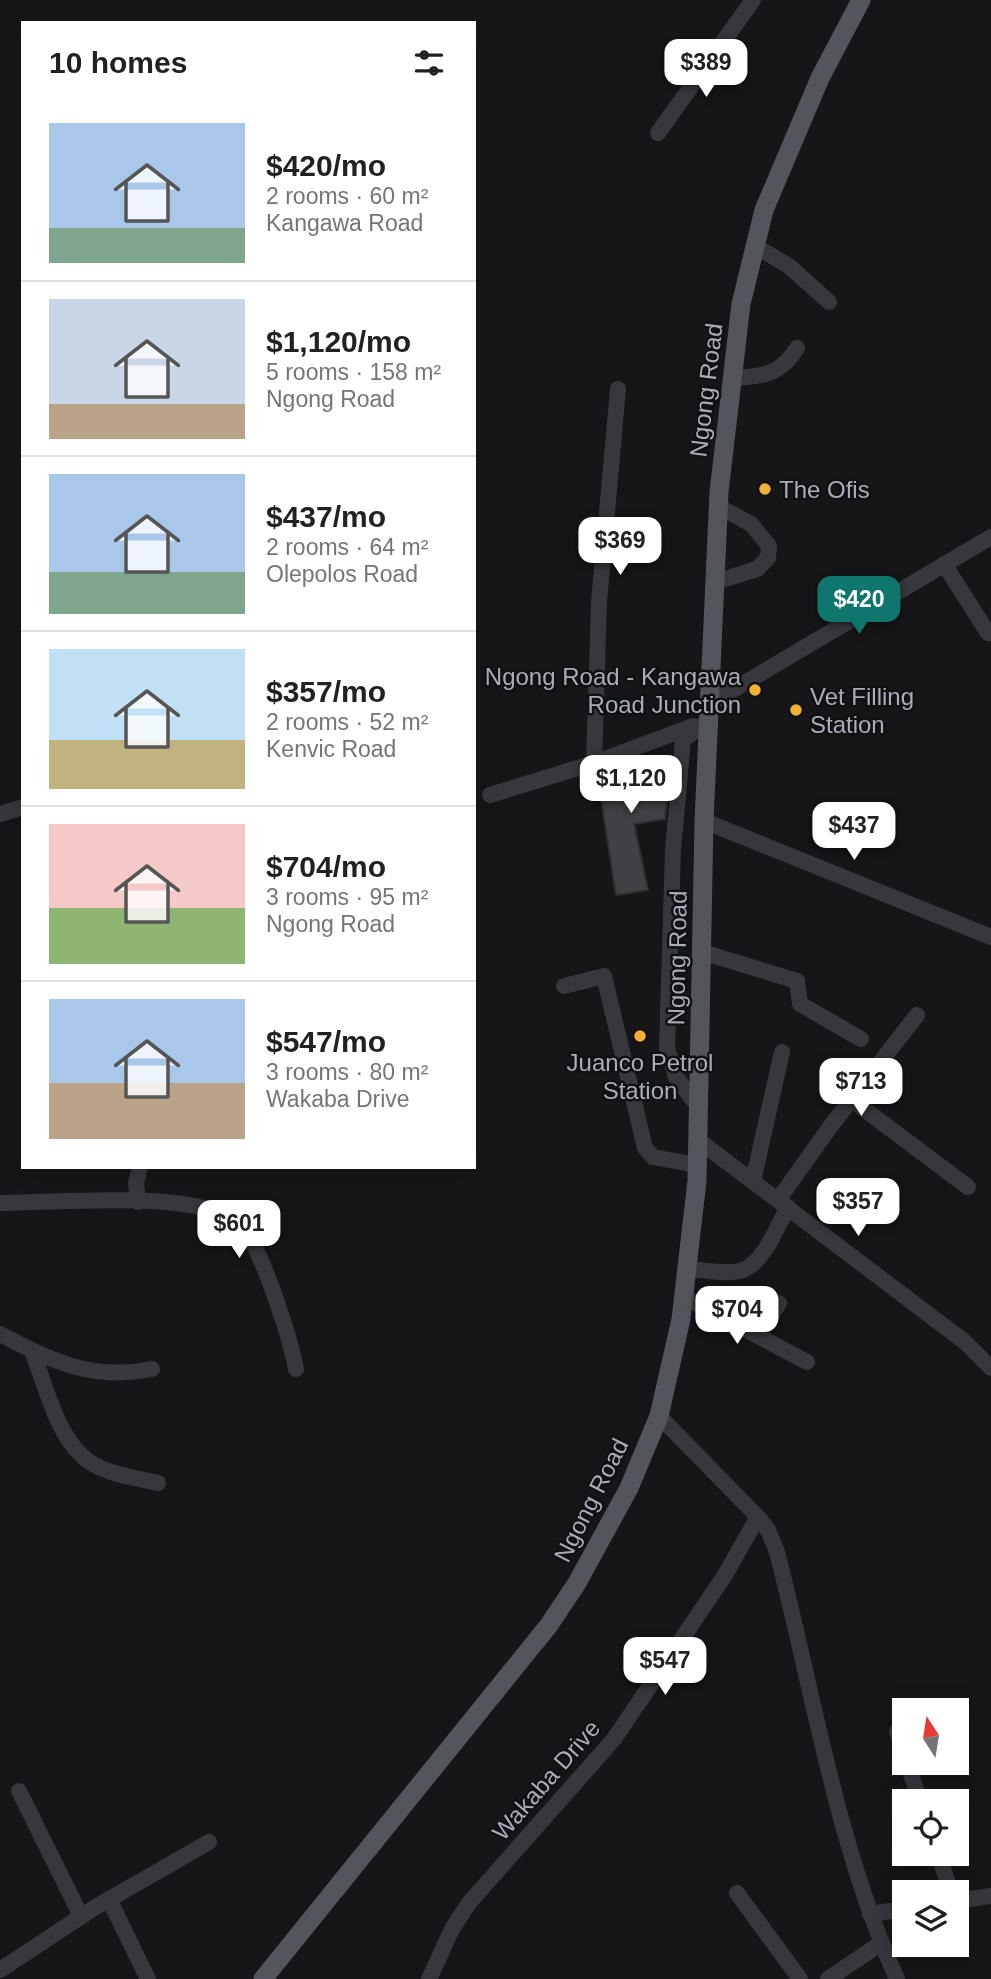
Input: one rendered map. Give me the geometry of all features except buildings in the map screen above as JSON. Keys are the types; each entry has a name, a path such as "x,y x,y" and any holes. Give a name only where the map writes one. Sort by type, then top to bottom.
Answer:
{"main road":[{"name":"Ngong Road","path":"263,1979 549,1625 577,1583 629,1488 659,1416 684,1297 697,1165 704,821 718,506 741,304 764,211 820,78 861,0"}],"street":[{"path":"658,133 753,0"},
{"path":"755,246 799,273 829,302"},
{"path":"732,378 765,376 781,368 797,348"},
{"path":"594,763 599,602 618,389"},
{"path":"715,582 757,569 768,558 769,546 751,524 718,506"},
{"path":"490,795 594,763 709,712 991,537"},
{"path":"944,564 988,633"},
{"path":"699,1108 676,1077 667,1048 673,849 683,740 709,712"},
{"path":"0,814 21,808"},
{"path":"704,821 991,937"},
{"path":"702,952 797,981 800,1004 862,1039"},
{"path":"564,986 604,976 645,1148 653,1157 697,1165"},
{"path":"688,1269 736,1271 749,1267 761,1254 783,1203 852,1100 917,1016"},
{"path":"753,1181 782,1052"},
{"path":"852,1100 968,1188"},
{"path":"698,1140 965,1342 991,1368"},
{"path":"138,1202 136,1183 140,1169"},
{"path":"0,1203 138,1202 198,1205 237,1222 256,1252 290,1340 296,1369"},
{"path":"684,1297 807,1362"},
{"path":"759,1336 779,1303"},
{"path":"0,1334 58,1364 99,1373 131,1373 152,1369"},
{"path":"32,1351 54,1410 82,1456 106,1470 158,1483"},
{"path":"659,1416 768,1530 777,1552 825,1759 870,1914 880,1944 897,1979"},
{"name":"Wakaba Drive","path":"429,1979 452,1928 469,1903 614,1739 725,1575 758,1517"},
{"path":"19,1791 81,1916"},
{"path":"0,1970 81,1916 209,1842"},
{"path":"737,1893 800,1979"},
{"path":"969,1899 991,1896"},
{"path":"109,1899 148,1979"},
{"path":"870,1914 892,1911"},
{"path":"828,1979 880,1944"}],"place":[{"name":"The Ofis","path":"765,489"},
{"name":"Ngong Road - Kangawa Road Junction","path":"755,690"},
{"name":"Vet Filling Station","path":"796,710"},
{"name":"Juanco Petrol Station","path":"640,1036"}]}
